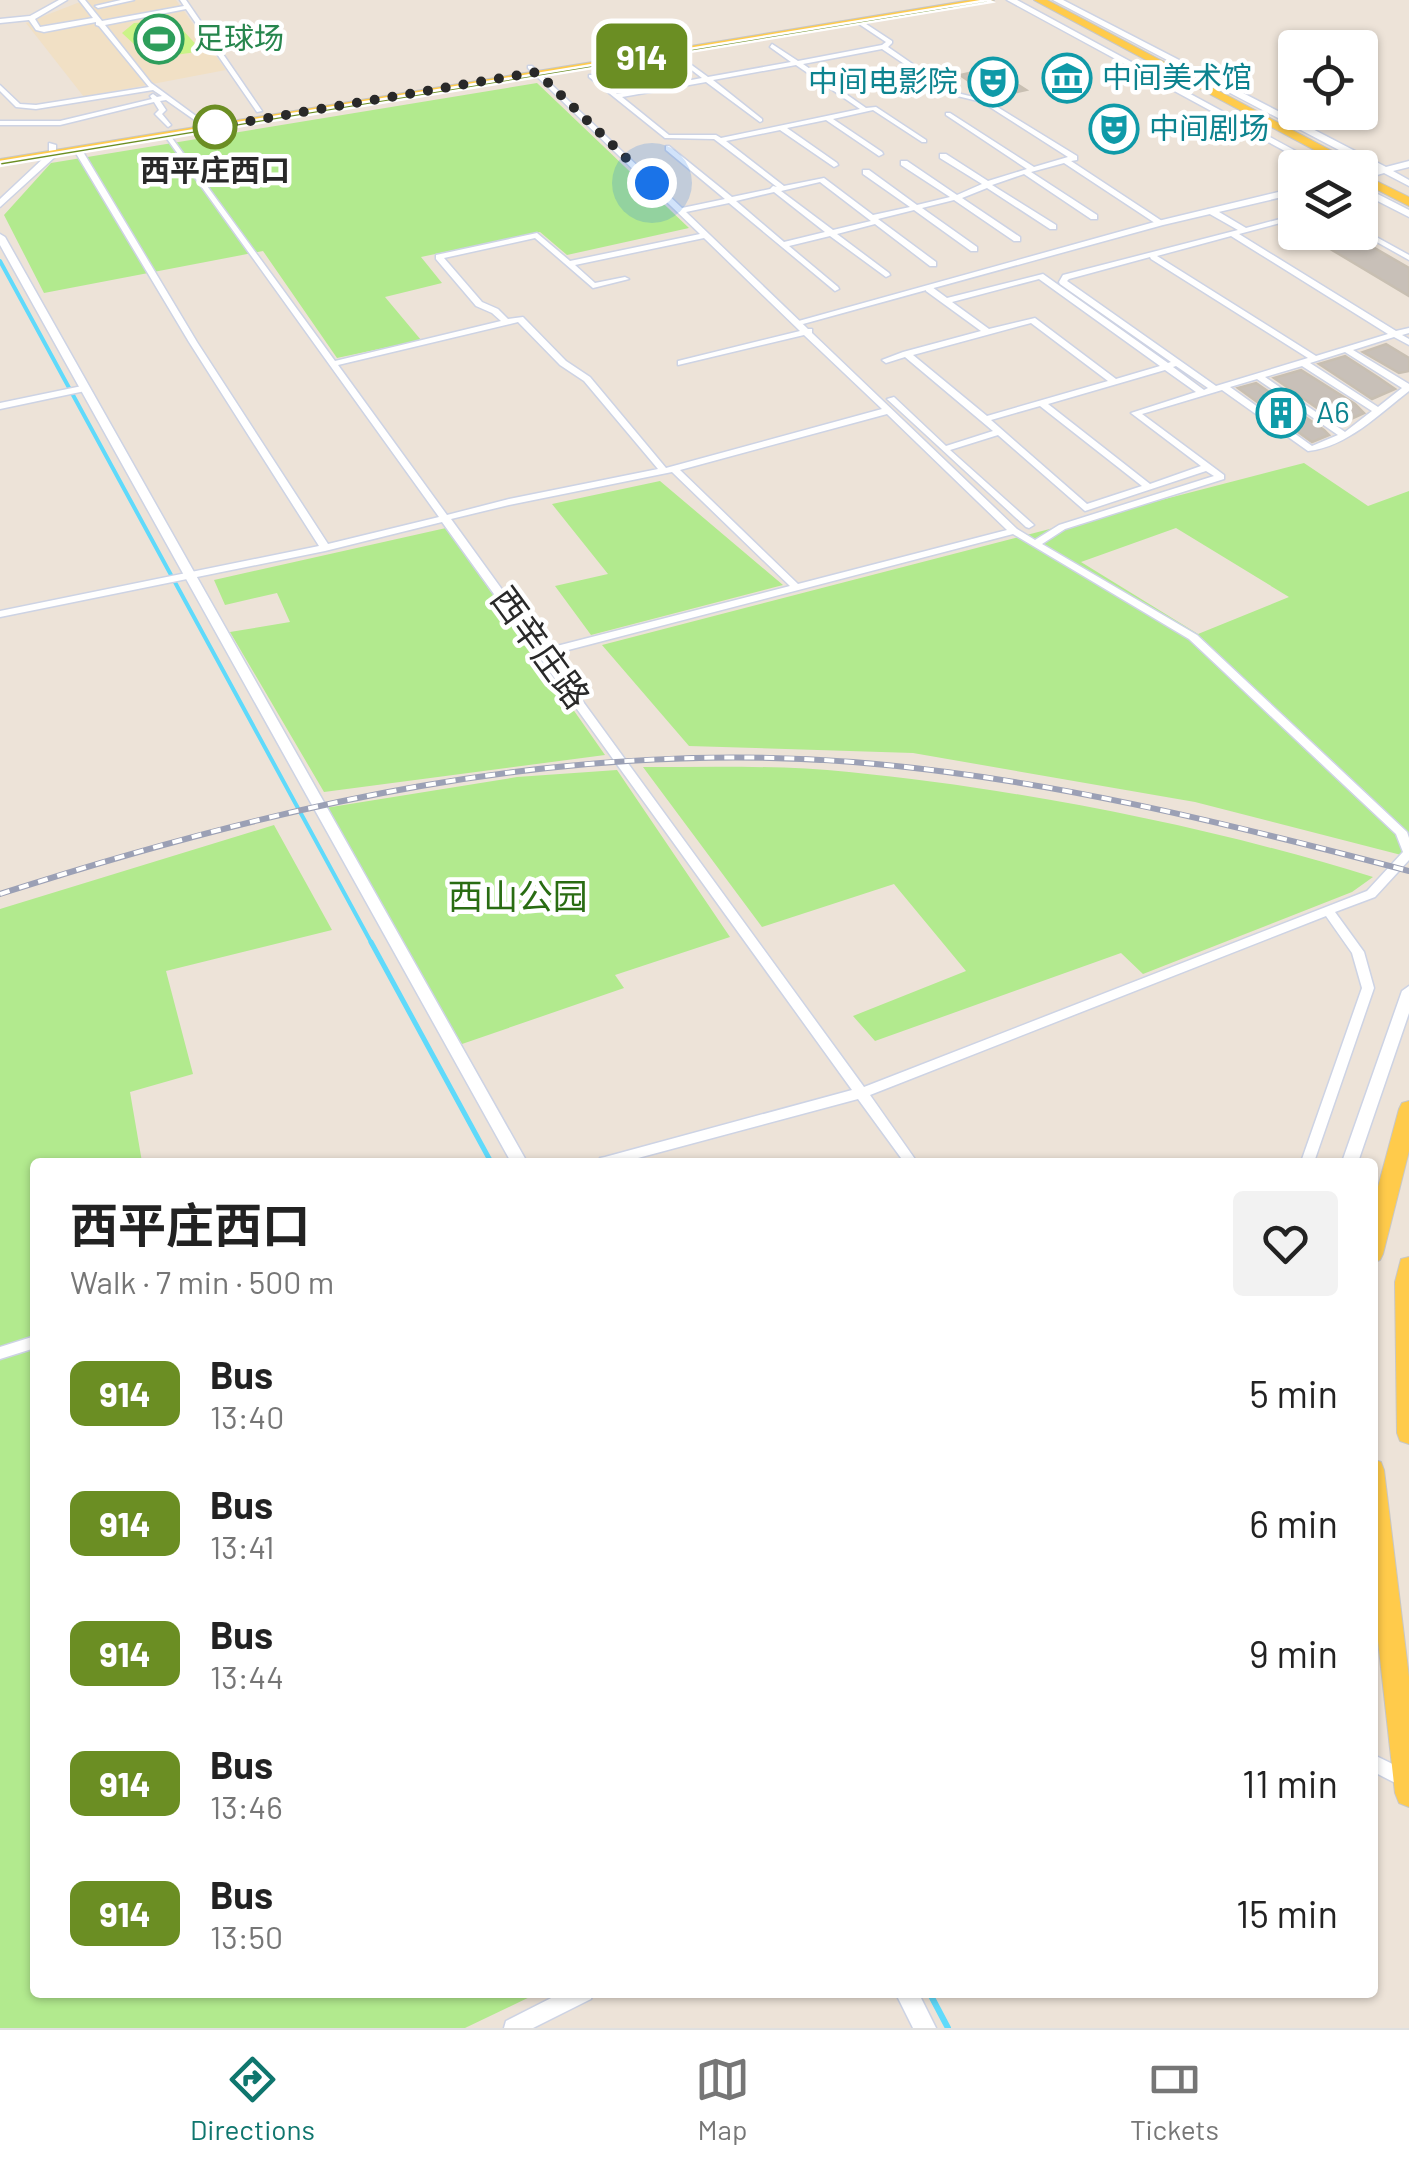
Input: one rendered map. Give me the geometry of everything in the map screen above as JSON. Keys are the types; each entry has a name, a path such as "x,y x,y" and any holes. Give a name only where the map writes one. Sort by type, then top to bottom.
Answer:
{"main road":[{"path":"0,162 22,154 948,0"},
{"path":"53,149 78,150 198,120 988,0"},
{"path":"1027,0 1313,150"},
{"path":"1039,0 1316,150"},
{"path":"0,153 22,154"},
{"path":"1378,183 1409,198"},
{"path":"1378,1230 1409,1109"},
{"path":"1409,1266 1409,1433"},
{"path":"1378,1522 1408,1785"}],"street":[{"path":"0,21 31,18 64,0"},
{"path":"83,0 95,20 156,88 198,120"},
{"path":"98,6 131,0"},
{"path":"1010,0 1289,150"},
{"path":"1056,0 1409,182"},
{"path":"31,18 44,30 166,11 186,3 259,111"},
{"path":"616,96 883,47 890,42 858,22"},
{"path":"772,46 863,108"},
{"path":"782,245 956,197 1074,158 984,102 951,93 883,47"},
{"path":"682,60 760,120"},
{"path":"533,69 1014,530 1193,637 1402,832 1409,852 1371,894 862,1093 620,1158"},
{"path":"591,76 670,138 708,135 721,140 886,275"},
{"path":"0,87 18,106 36,108 156,88"},
{"path":"155,99 150,92 156,88"},
{"path":"1208,92 1229,89"},
{"path":"0,123 60,124 168,97"},
{"name":"西辛庄路","path":"155,99 163,110 158,114 168,130 334,364 908,1158"},
{"path":"163,110 182,106"},
{"path":"721,140 874,108 924,141"},
{"path":"948,114 1094,217"},
{"path":"826,117 879,154"},
{"path":"781,127 834,165"},
{"path":"668,148 835,288"},
{"path":"0,204 53,149"},
{"path":"78,150 193,342 325,548"},
{"path":"944,156 1053,227"},
{"path":"904,162 1017,239"},
{"path":"1067,162 1161,223"},
{"path":"1378,172 1409,164"},
{"path":"866,172 974,249"},
{"path":"680,211 821,180 933,264"},
{"path":"1378,188 1409,214"},
{"path":"800,322 1161,223 1278,196"},
{"path":"1211,211 1246,231"},
{"path":"1278,222 1084,272 1064,282 1178,363 1311,448 1345,436 1409,388 1347,350"},
{"path":"1233,234 1409,343"},
{"path":"506,322 480,304 439,257 537,235 593,286 625,278"},
{"path":"573,264 707,235"},
{"path":"0,237 517,1158"},
{"path":"1378,239 1406,254"},
{"path":"1154,256 1315,359"},
{"path":"946,301 1040,276 1202,392"},
{"path":"929,288 987,332"},
{"path":"334,364 520,318 563,363 587,379 669,470 796,588"},
{"path":"886,360 1036,319 1115,382"},
{"path":"1035,544 1062,527 1221,477 1134,413 1409,330"},
{"path":"681,363 809,331"},
{"path":"830,340 1029,525"},
{"path":"906,354 985,418 997,433 1085,508 1208,468"},
{"path":"1304,362 1378,411"},
{"path":"985,418 1178,363"},
{"path":"1258,376 1345,436"},
{"path":"0,406 82,388"},
{"path":"1042,403 1149,486"},
{"path":"0,614 186,573 325,548 669,470 890,410"},
{"path":"940,446 997,433"},
{"path":"940,446 952,438"},
{"path":"544,653 1014,530"},
{"path":"1309,1158 1368,988 1358,952 1328,911"},
{"path":"1351,1158 1409,991"},
{"path":"0,1354 30,1344"},
{"path":"1378,1766 1408,1785"},
{"path":"513,2028 572,1998"},
{"path":"909,1998 926,2028"}],"shaded area":[{"path":"85,0 176,0 226,70 84,97 26,23"}],"green space":[{"path":"166,12 203,52 148,57 122,33 134,23 165,21 159,13"},
{"path":"537,83 689,228 567,255 540,232 421,257 442,283 385,297 421,340 337,358 263,251 44,293 4,215 51,163"},
{"path":"1304,463 1368,506 1409,491 1409,857 1195,802 913,753 689,746 602,645","holes":["1176,528 1289,597 1198,634 1081,562"]},
{"path":"660,481 783,585 591,635 555,586 608,574 552,504"},
{"path":"446,528 605,755 324,792 230,632 290,622 277,593 225,605 214,580"},
{"path":"643,767 823,770 980,788 1180,826 1373,877 1352,892 1143,974 1121,953 875,1041 853,1016 966,971 894,884 762,927"},
{"name":"西山公园","path":"617,770 730,937 615,975 624,988 462,1044 348,859 325,808 517,777"},
{"path":"274,825 332,930 166,971 193,1074 130,1092 141,1158 30,1158 30,1998 528,1998 465,2028 0,2028 0,909"}],"building":[{"name":"中间电影院","path":"992,68 1026,90 993,97 960,75"},
{"path":"1332,250 1378,250 1409,268 1409,296"},
{"path":"1386,344 1409,358 1409,371 1399,373 1363,352"},
{"path":"1345,356 1395,389 1372,399 1319,364"},
{"path":"1301,370 1364,413 1340,424 1274,378"},
{"name":"A6","path":"1256,383 1329,435 1312,442 1238,388"}],"waterway":[{"path":"0,261 372,944"},
{"path":"371,942 489,1158"},
{"path":"932,1998 948,2028"}],"railway":[{"path":"0,894 209,833 421,786 528,770 636,760 744,757 924,769 1064,790 1202,819 1409,871"}],"bus line":[{"name":"914","path":"0,162 988,0"}],"place":[{"name":"足球场","path":"159,39"},
{"name":"中间美术馆","path":"1067,78"},
{"name":"中间电影院","path":"993,82"},
{"name":"西平庄西口","path":"215,127"},
{"name":"中间剧场","path":"1114,129"},
{"name":"A6","path":"1281,413"}],"route":[{"path":"215,127 537,72 652,183"}]}
